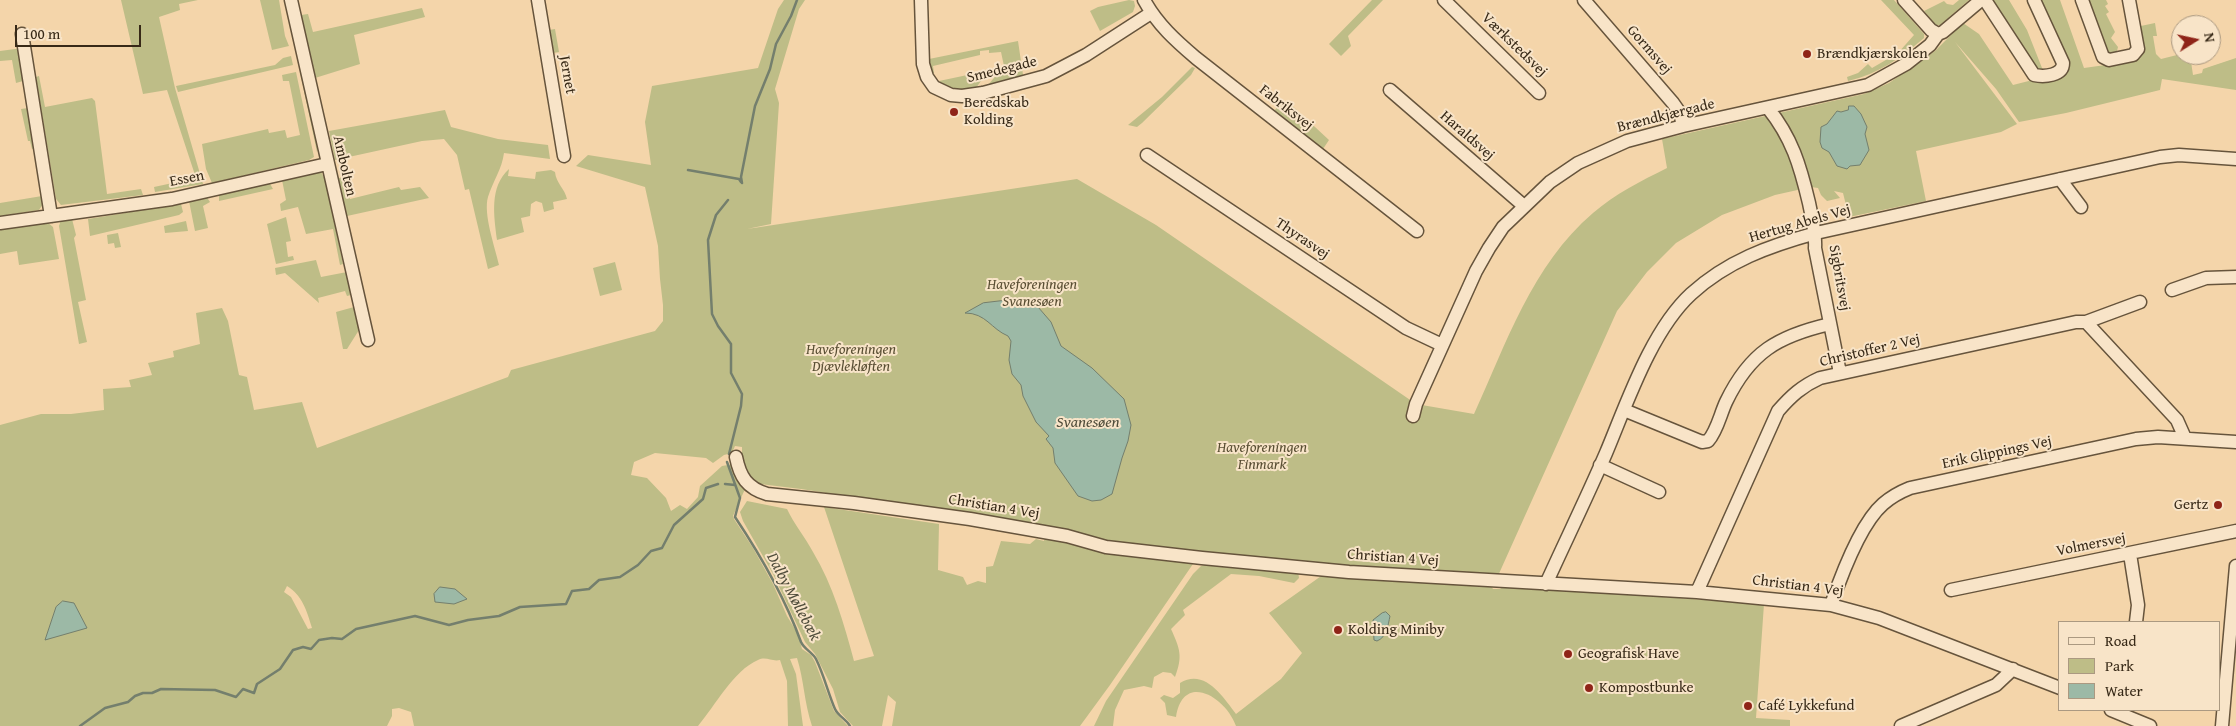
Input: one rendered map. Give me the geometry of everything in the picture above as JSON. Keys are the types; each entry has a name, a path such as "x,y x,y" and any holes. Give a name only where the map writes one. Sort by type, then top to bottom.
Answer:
{"street":[{"name":"Ambolten","path":"291,0 368,340"},
{"name":"Jernet","path":"538,0 564,156"},
{"name":"Smedegade","path":"921,0 923,64 927,77 934,86 951,95 962,96 984,93 1046,76 1086,56 1151,12"},
{"name":"Fabriksvej","path":"1144,0 1171,37 1417,231"},
{"name":"Værkstedsvej","path":"1444,0 1539,93"},
{"name":"Gormsvej","path":"1584,0 1673,103 1680,113 1683,126"},
{"path":"1904,0 1930,30 1938,34"},
{"name":"Brændkjærgade","path":"1413,416 1416,404 1442,345 1476,271 1489,248 1504,227 1524,206 1550,182 1578,163 1628,140 1868,85 1906,64 1930,45 1938,34 1983,0 2034,75 2052,75 2060,72 2063,62 2034,0"},
{"path":"2082,0 2103,57 2109,60 2133,55 2138,48 2129,0"},
{"path":"22,34 51,216"},
{"name":"Haraldsvej","path":"1390,90 1524,206"},
{"name":"Sigbritsvej","path":"1768,108 1782,125 1799,163 1816,234 1815,248 1840,373"},
{"name":"Thyrasvej","path":"1146,154 1406,328 1442,345"},
{"name":"Hertug Abels Vej","path":"1546,584 1652,348 1689,296 1703,283 1739,259 1764,248 1816,234 2179,155 2236,159"},
{"name":"Essen","path":"0,223 172,199 327,164"},
{"path":"2060,180 2081,207"},
{"path":"2172,290 2206,278 2236,277"},
{"name":"Christoffer 2 Vej","path":"1698,592 1778,411 1792,394 1805,384 1840,373 2076,322 2086,322 2140,302"},
{"path":"2086,322 2177,420 2186,438"},
{"path":"1624,410 1702,442 1708,441 1739,379 1762,352 1793,334 1830,324"},
{"name":"Erik Glippings Vej","path":"1831,605 1863,530 1882,504 1902,491 2136,440 2158,437 2236,442"},
{"name":"Christian 4 Vej","path":"736,457 744,481 757,491 767,494 854,503 970,519 1067,536 1106,547 1349,572 1698,592 1831,605 1879,618 2058,687"},
{"path":"1600,465 1659,492"},
{"name":"Volmersvej","path":"1951,590 2236,531"},
{"path":"2130,554 2138,604 2136,621"},
{"path":"2222,726 2231,677 2236,566"},
{"path":"1901,726 1996,685 2013,669"},
{"path":"2113,711 2146,725"}],"green space":[{"path":"121,0 198,0 179,4 180,10 159,17 175,88 203,184 155,192 154,187 196,178 167,90 143,94"},
{"path":"260,0 279,0 285,36 289,46 272,50"},
{"path":"784,0 805,0 799,9 775,89 779,103 771,224 747,229 1077,179 1156,225 1416,404 1474,414 1523,307 1553,256 1572,234 1601,206 1628,188 1667,168 1662,139 1864,94 1889,83 1935,51 1963,23 1979,34 2013,85 2068,71 2066,59 2040,0 2060,0 2084,68 2134,61 2136,27 2155,23 2157,36 2153,36 2156,54 2161,59 2171,56 2171,65 2192,65 2193,75 2202,73 2203,69 2221,65 2221,63 2236,58 2236,90 2162,79 2160,90 2066,113 2019,122 1996,89 1955,42 2017,124 2001,132 1916,151 1926,201 1849,217 1843,193 1834,191 1840,198 1827,201 1821,195 1818,188 1811,187 1775,195 1722,215 1676,243 1647,272 1617,311 1497,578 1176,552 1111,543 1078,532 760,484 747,477 742,460 742,447 735,446 732,453 724,455 713,463 706,458 655,453 634,462 631,475 647,478 666,498 671,511 680,505 687,509 698,497 700,486 722,466 734,464 745,489 733,516 734,519 773,584 787,616 798,634 802,649 811,655 815,662 834,711 848,726 812,726 797,658 790,659 796,674 803,726 788,726 787,681 780,660 764,659 749,665 733,680 698,726 414,726 411,712 399,708 392,709 392,716 387,726 0,726 0,425 41,414 71,414 104,410 103,389 131,387 129,380 152,375 148,363 174,357 173,351 200,344 196,313 222,308 228,321 239,375 247,377 254,410 302,402 317,448 508,377 511,370 655,331 663,321 663,305 658,246 645,187 576,166 588,155 651,165 645,122 652,86 758,68 778,9","holes":["287,586 297,594 303,604 312,628 308,629 291,597 284,592"]},
{"path":"1129,0 1134,1 1133,12 1100,31 1090,11 1098,7"},
{"path":"1372,0 1383,0 1348,36 1351,46 1341,56 1329,44"},
{"path":"1881,0 1894,0 1924,34 1924,38 1907,52 1879,70 1848,81 1847,77 1858,73 1868,64 1872,68 1898,53 1914,35"},
{"path":"1959,0 1969,0 1940,25 1936,25 1924,11 1944,1 1947,4 1953,5"},
{"path":"1994,0 2009,0 2027,30 2042,68 2048,73 2041,75 1991,5"},
{"path":"2087,0 2106,0 2108,4 2105,6 2109,12 2106,14 2115,32 2111,38 2118,47 2116,55 2108,58"},
{"path":"422,8 425,17 354,35 360,64 315,78 301,15 308,14 313,32"},
{"path":"555,29 559,52 553,53 549,30"},
{"path":"1018,41 1023,75 988,85 1004,66 1001,52 989,53 989,50 980,51 980,55 933,66 934,73 932,73 929,59"},
{"path":"21,49 26,76 23,81 16,83 12,60 0,61 0,51"},
{"path":"291,56 293,65 178,92 176,86 275,65 283,58"},
{"path":"1192,67 1195,68 1191,75 1142,123 1137,127 1128,125 1162,97"},
{"path":"991,70 976,88 956,89 947,87 939,81"},
{"path":"296,72 314,157 309,160 212,183 206,169 202,144 268,129 269,133 285,130 287,138 300,135 289,81 283,81 282,75"},
{"path":"300,72 302,73 319,144 317,152"},
{"path":"39,76 45,107 92,98 95,101 107,194 141,189 143,195 61,205 56,199 36,77"},
{"path":"1283,101 1287,101 1329,140 1323,149 1274,111"},
{"path":"28,108 35,148 32,149 30,141 28,141 21,109"},
{"path":"445,110 451,127 498,139 548,145 550,159 504,153 487,204 488,221 499,265 488,269 469,189 465,190 457,155 444,139 422,141 335,160 329,131"},
{"path":"509,169 508,176 535,179 536,172 551,170 555,172 567,199 553,202 554,209 544,212 542,203 536,201 531,204 530,216 521,218 524,232 497,240 494,202 498,184"},
{"path":"321,172 325,179 343,264 340,265 333,229 306,234 298,207 281,211 280,204 286,200 282,180"},
{"path":"343,177 350,199 399,187 401,190 420,187 429,198 347,216 336,179"},
{"path":"269,182 273,189 219,201 219,194"},
{"path":"42,196 43,204 39,210 0,216 0,203"},
{"path":"206,196 210,202 203,206 208,228 195,231 189,201"},
{"path":"181,204 183,212 179,215 90,236 88,219"},
{"path":"286,217 291,241 286,242 288,257 293,256 294,260 276,264 267,224"},
{"path":"72,219 86,300 78,302 87,342 79,344 59,226 61,220"},
{"path":"186,221 188,231 165,233 164,226"},
{"path":"47,222 53,227 59,259 19,265 17,251 0,254 0,229"},
{"path":"118,233 121,247 115,248 114,243 108,244 107,235"},
{"path":"316,260 321,277 347,272 351,295 347,296 345,291 318,298 319,303 285,273 276,275 275,268"},
{"path":"615,262 622,290 600,296 593,268"},
{"path":"354,307 359,330 347,349 343,349 336,312"},
{"path":"747,501 787,509 810,546 832,591 854,661 874,656 824,507 939,524 938,570 963,577 967,585 978,581 986,583 986,567 993,566 1001,541 1030,544 1036,539 1044,541 1045,535 1195,561 1080,726 892,726 896,702 888,695 882,726 853,726 840,712 833,689 815,654 805,642 773,574 743,521 740,512"},
{"path":"1212,563 1298,571 1299,578 1294,583 1259,576 1231,574 1183,610 1185,615 1171,629 1177,642 1180,658 1175,677 1171,673 1163,672 1154,677 1152,688 1144,686 1124,690 1115,710 1113,726 1094,726 1106,701 1193,574 1201,566"},
{"name":"Geografisk Have","path":"1324,574 1491,586 1493,589 1500,589 1504,586 1764,604 1756,718 1790,720 1790,726 1236,726 1231,715 1214,698 1205,693 1195,692 1187,695 1180,703 1176,717 1167,715 1165,703 1160,698 1164,695 1173,698 1180,693 1180,683 1189,679 1197,679 1212,686 1236,714 1281,679 1302,653 1269,613"}],"water":[{"path":"1849,106 1854,106 1861,114 1867,127 1865,134 1869,150 1860,165 1850,166 1847,169 1837,166 1829,152 1822,148 1820,142 1821,127 1827,124 1837,111 1848,110"},
{"name":"Svanesøen","path":"1017,299 1038,307 1051,322 1061,346 1092,368 1124,399 1131,425 1128,441 1112,494 1101,500 1092,501 1078,496 1055,463 1053,448 1046,439 1049,436 1036,422 1023,396 1021,385 1012,374 1009,360 1011,341 1008,336 983,318 965,313 983,303"},
{"path":"440,587 455,589 467,599 454,604 435,602 434,594"},
{"path":"63,601 74,603 87,628 45,640 56,607"},
{"path":"1386,612 1390,616 1383,637 1377,641 1374,640 1373,620"}],"waterway":[{"path":"742,183 741,177 755,106 770,69 776,44 797,0"},
{"path":"688,170 739,179 741,182"},
{"path":"728,200 716,215 708,240 712,314 731,344 731,373 742,394 741,406 729,454"},
{"name":"Dalby Møllebæk","path":"727,462 740,498 735,517 772,578 788,609 802,644 816,659 836,711 850,726"},
{"name":"Dalby Møllebæk","path":"80,726 105,708 128,702 135,696 143,693 152,693 161,689 215,690 236,697 243,689 254,693 257,684 280,669 293,650 303,647 311,649 319,640 342,639 356,629 415,616 449,625 468,620 499,616 520,607 566,604 572,591 589,589 599,580 620,577 638,565 651,551 662,548 674,525 703,499 706,488 718,484"},
{"name":"Dalby Møllebæk","path":"725,484 735,485"}],"place":[{"name":"Brændkjærskolen","path":"1807,54"},
{"name":"Beredskab Kolding","path":"954,112"},
{"name":"Gertz","path":"2218,505"},
{"name":"Kolding Miniby","path":"1338,630"},
{"name":"Geografisk Have","path":"1568,654"},
{"name":"Kompostbunke","path":"1589,688"},
{"name":"Café Lykkefund","path":"1748,706"}],"park label":[{"name":"Haveforeningen Svanesøen","path":"1032,294"},
{"name":"Haveforeningen Djævlekløften","path":"851,358"},
{"name":"Haveforeningen Finmark","path":"1262,456"}]}
